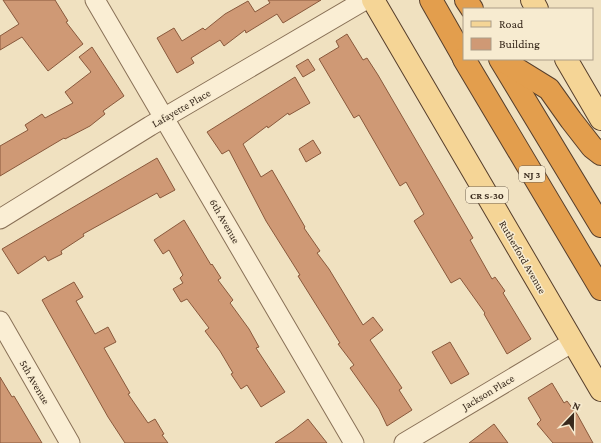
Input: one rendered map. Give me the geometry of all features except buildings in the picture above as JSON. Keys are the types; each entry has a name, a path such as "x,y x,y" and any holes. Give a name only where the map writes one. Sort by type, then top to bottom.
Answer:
{"highway":[{"name":"NJ 3","path":"431,0 463,57"},
{"name":"NJ 3","path":"465,60 601,289"},
{"path":"501,60 601,226"},
{"path":"502,60 549,89 592,147 601,154"}],"main road":[{"name":"Rutherford Avenue","path":"373,0 601,390"},
{"path":"567,60 601,119"}],"street":[{"name":"6th Avenue","path":"95,0 354,443"},
{"name":"Lafayette Place","path":"0,219 164,117 365,0"},
{"name":"5th Avenue","path":"0,321 70,443"},
{"name":"Jackson Place","path":"404,443 573,342"}]}
